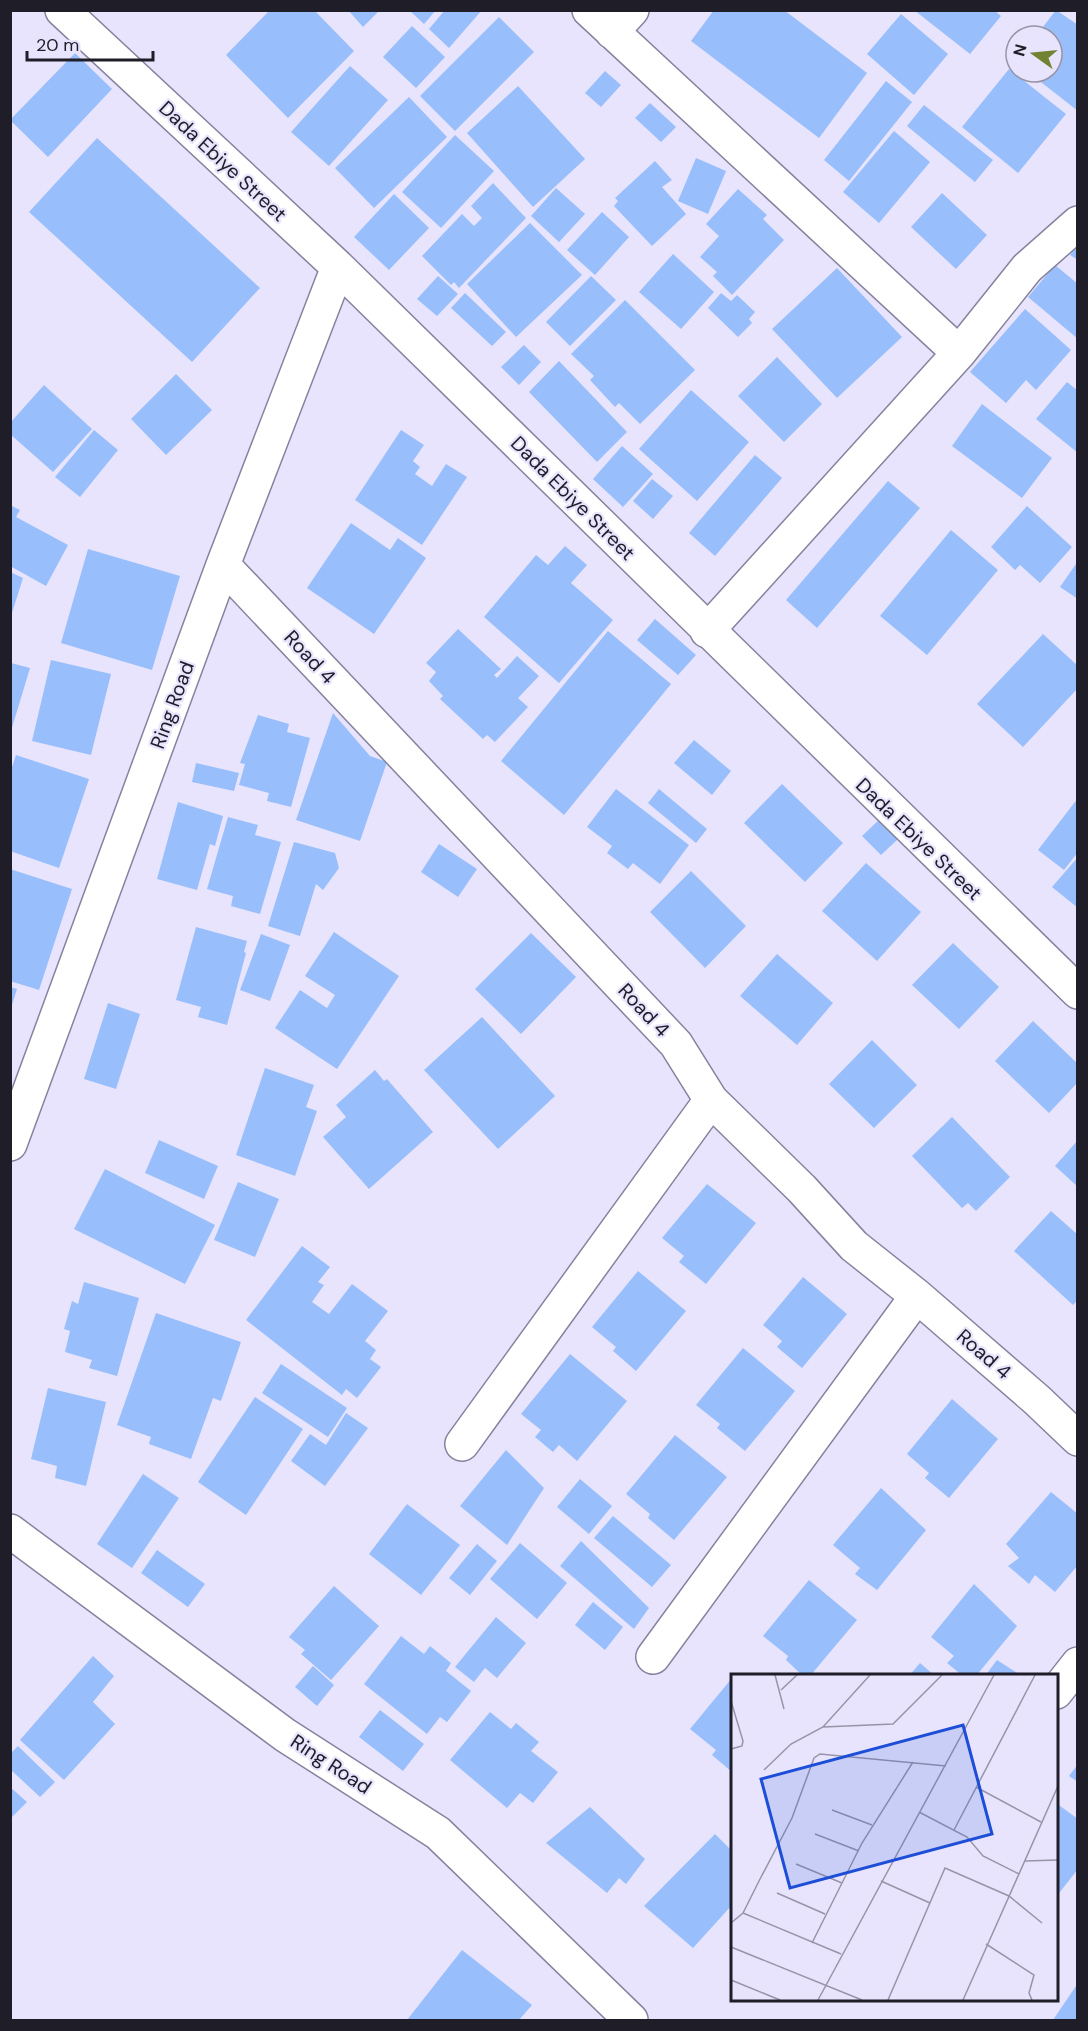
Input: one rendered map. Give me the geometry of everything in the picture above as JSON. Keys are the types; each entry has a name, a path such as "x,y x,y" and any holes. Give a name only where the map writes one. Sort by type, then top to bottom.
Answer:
{"street":[{"name":"Dada Ebiye Street","path":"62,10 338,267 1077,993"},
{"path":"611,18 959,353"},
{"path":"708,631 959,353 1027,268 1077,223"},
{"name":"Ring Road","path":"10,1143 223,565 338,267"},
{"name":"Road 4","path":"223,565 676,1044 711,1100 802,1189 854,1246 917,1296 1037,1400 1077,1439"},
{"path":"462,1444 711,1100"},
{"path":"653,1657 917,1296"},
{"name":"Ring Road","path":"10,1531 285,1735 438,1833 631,2020"},
{"path":"1058,1689 1077,1664"}],"building":[{"path":"270,10 314,10 354,51 288,118 226,55"},
{"path":"348,10 380,10 363,27"},
{"path":"409,10 436,10 424,24"},
{"path":"445,10 482,10 449,48 429,29"},
{"path":"714,10 784,10 867,73 819,138 691,41"},
{"path":"914,10 994,10 1001,16 970,54"},
{"path":"1056,10 1078,25 1078,111 1043,84 1064,84 1064,24 1045,24"},
{"path":"901,14 948,54 914,95 867,54"},
{"path":"499,17 534,52 455,131 420,96"},
{"path":"412,26 445,57 416,88 383,57"},
{"path":"75,53 112,89 48,157 10,120"},
{"path":"350,66 388,100 329,166 291,132"},
{"path":"605,71 621,85 601,107 585,93"},
{"path":"1004,75 1004,84 1028,84 1066,114 1018,173 962,127"},
{"path":"886,81 912,102 849,181 824,160"},
{"path":"518,86 585,159 533,207 467,133"},
{"path":"409,97 447,137 374,208 335,168"},
{"path":"650,103 676,127 661,142 635,118"},
{"path":"924,105 993,160 975,182 907,126"},
{"path":"894,131 930,162 879,223 843,192"},
{"path":"455,135 494,171 441,228 402,192"},
{"path":"97,138 260,288 192,362 29,212"},
{"path":"696,158 726,171 708,214 678,201"},
{"path":"655,161 672,180 662,187 686,214 652,246 614,206 618,201 615,198"},
{"path":"493,183 526,218 459,288 454,282 451,285 422,256 462,214 474,226 482,218 471,206"},
{"path":"556,188 585,214 559,242 531,216"},
{"path":"738,189 767,215 763,219 784,240 732,295 713,276 717,272 700,257 719,236 706,224"},
{"path":"942,193 987,235 956,269 911,227"},
{"path":"394,194 429,228 389,270 354,237"},
{"path":"602,212 629,237 595,275 567,250"},
{"path":"530,223 582,275 516,337 467,284"},
{"path":"1078,245 1078,260 1070,255"},
{"path":"673,254 714,292 681,329 639,292"},
{"path":"1055,265 1078,284 1078,339 1028,297"},
{"path":"837,268 902,337 837,398 772,329"},
{"path":"438,276 458,294 437,316 417,299"},
{"path":"591,276 616,300 570,346 546,322"},
{"path":"465,293 506,332 492,346 451,308"},
{"path":"721,293 731,301 737,295 755,312 749,319 752,323 738,337 708,308"},
{"path":"625,300 695,370 640,424 619,403 615,407 590,380 594,376 571,354"},
{"path":"1025,309 1071,350 1036,390 1026,380 1006,403 970,372"},
{"path":"524,345 541,362 519,385 501,367"},
{"path":"777,357 822,404 784,442 738,396"},
{"path":"559,361 627,432 597,462 529,392"},
{"path":"176,374 212,410 166,455 131,419"},
{"path":"1067,382 1078,391 1078,453 1036,419"},
{"path":"44,385 92,429 53,472 10,434 10,423"},
{"path":"691,390 749,442 697,501 639,449"},
{"path":"982,404 1052,458 1022,498 952,446"},
{"path":"94,430 118,450 80,497 55,477"},
{"path":"401,430 424,445 413,461 420,467 415,474 432,486 446,464 467,477 422,545 355,500"},
{"path":"622,446 653,474 623,507 593,479"},
{"path":"755,455 782,478 715,556 689,533"},
{"path":"652,479 673,496 653,519 633,501"},
{"path":"888,481 920,508 817,628 786,600"},
{"path":"10,505 20,510 16,517 68,545 46,586 10,566"},
{"path":"1027,506 1072,547 1040,583 1020,565 1015,570 991,547"},
{"path":"351,523 390,550 398,538 426,558 374,634 307,588"},
{"path":"951,530 998,570 927,655 880,616"},
{"path":"565,546 587,565 571,583 613,620 559,683 484,617 536,555 548,565"},
{"path":"88,549 180,576 152,670 61,643"},
{"path":"1078,561 1078,599 1060,587"},
{"path":"10,572 23,578 11,616 10,616"},
{"path":"655,619 696,655 678,675 637,640"},
{"path":"458,629 501,669 494,675 497,678 517,656 539,676 518,698 528,707 495,742 487,735 483,739 440,699 443,696 429,681 436,672 426,663"},
{"path":"608,631 671,684 564,815 501,761"},
{"path":"1043,634 1078,666 1078,688 1023,747 977,704"},
{"path":"51,660 111,674 91,755 32,741"},
{"path":"11,663 30,668 11,731 10,666"},
{"path":"333,713 370,756 387,762 360,841 296,820"},
{"path":"258,715 289,724 287,732 310,738 291,807 267,801 269,793 239,785 245,764 240,763"},
{"path":"694,740 731,771 712,795 674,763"},
{"path":"16,755 89,779 59,868 10,851 10,773"},
{"path":"196,763 239,773 234,791 192,782"},
{"path":"782,784 843,843 805,882 744,823"},
{"path":"616,789 689,845 660,884 633,863 628,869 607,853 612,846 587,827"},
{"path":"659,789 707,829 696,843 648,803"},
{"path":"1078,798 1078,852 1064,870 1038,850"},
{"path":"178,802 223,816 215,846 210,844 197,890 157,879"},
{"path":"228,817 258,825 255,835 281,842 260,914 231,906 233,896 207,889"},
{"path":"880,819 898,839 881,855 862,836"},
{"path":"294,842 335,853 339,868 323,890 316,884 300,936 268,926"},
{"path":"439,844 477,869 458,897 421,872"},
{"path":"1078,857 1078,908 1052,887"},
{"path":"866,863 921,912 877,961 822,911"},
{"path":"10,869 72,889 39,990 10,981"},
{"path":"691,871 746,926 705,968 650,912"},
{"path":"196,927 247,941 244,952 246,953 227,1025 198,1017 201,1007 176,1000"},
{"path":"334,932 399,976 337,1069 275,1028 300,990 327,1008 335,995 305,976"},
{"path":"531,933 576,977 521,1034 475,989"},
{"path":"261,934 290,945 270,1001 240,990"},
{"path":"953,943 999,987 959,1029 912,985"},
{"path":"777,954 833,1003 797,1045 740,996"},
{"path":"10,987 17,989 11,1008 10,1008"},
{"path":"108,1003 140,1014 116,1089 84,1079"},
{"path":"482,1017 555,1096 498,1149 424,1070"},
{"path":"1033,1021 1078,1064 1078,1082 1049,1113 995,1061"},
{"path":"872,1040 917,1085 874,1128 829,1084"},
{"path":"265,1068 314,1085 306,1107 317,1111 295,1176 236,1155"},
{"path":"375,1070 384,1081 387,1079 433,1132 369,1189 323,1137 346,1117 336,1105"},
{"path":"952,1117 1010,1177 976,1211 968,1203 962,1208 912,1156"},
{"path":"159,1140 218,1166 204,1199 145,1173"},
{"path":"1078,1140 1078,1187 1055,1166"},
{"path":"105,1169 215,1225 185,1284 74,1229"},
{"path":"238,1182 279,1199 255,1257 214,1240"},
{"path":"707,1184 756,1223 706,1284 679,1262 684,1256 662,1238"},
{"path":"1051,1211 1078,1235 1078,1300 1073,1305 1014,1251"},
{"path":"302,1246 330,1267 318,1282 324,1285 312,1302 329,1314 352,1284 388,1311 365,1341 376,1350 370,1359 381,1367 357,1398 346,1389 342,1395 246,1320"},
{"path":"638,1271 686,1311 636,1371 613,1351 616,1347 592,1327"},
{"path":"803,1277 847,1314 802,1368 777,1347 782,1341 763,1325"},
{"path":"84,1282 139,1298 117,1376 89,1368 92,1360 65,1352 70,1331 64,1329 72,1301 78,1304"},
{"path":"156,1313 241,1342 221,1401 213,1398 191,1459 149,1444 151,1437 117,1425"},
{"path":"743,1348 795,1391 745,1451 717,1428 720,1424 696,1405"},
{"path":"570,1354 627,1401 577,1461 559,1445 553,1452 535,1437 541,1430 521,1414"},
{"path":"281,1364 347,1408 328,1437 262,1393"},
{"path":"48,1388 106,1402 86,1486 55,1478 57,1466 31,1459"},
{"path":"255,1397 303,1429 246,1515 198,1482"},
{"path":"952,1399 998,1439 949,1498 925,1478 929,1473 907,1454"},
{"path":"346,1413 368,1428 325,1486 291,1461 310,1434 326,1445"},
{"path":"675,1435 727,1477 674,1540 648,1518 650,1514 626,1494"},
{"path":"506,1450 544,1488 507,1545 460,1506"},
{"path":"143,1474 179,1498 132,1568 97,1544"},
{"path":"580,1479 612,1506 589,1534 557,1507"},
{"path":"881,1488 926,1530 877,1590 855,1574 860,1568 833,1545"},
{"path":"1051,1492 1078,1514 1078,1565 1055,1592 1035,1575 1029,1584 1008,1566 1019,1558 1006,1544"},
{"path":"407,1504 460,1545 421,1595 369,1554"},
{"path":"613,1516 671,1565 652,1587 594,1538"},
{"path":"581,1541 649,1608 634,1629 560,1566"},
{"path":"520,1543 567,1583 537,1619 490,1579"},
{"path":"477,1544 497,1561 470,1595 449,1578"},
{"path":"157,1550 205,1584 188,1607 141,1573"},
{"path":"809,1580 857,1620 812,1674 801,1674 786,1660 788,1656 763,1636"},
{"path":"974,1584 1017,1626 978,1674 961,1674 947,1663 954,1656 931,1637"},
{"path":"334,1586 379,1626 331,1680 301,1654 305,1650 289,1637"},
{"path":"593,1602 623,1627 605,1650 575,1625"},
{"path":"496,1617 526,1643 497,1678 485,1668 474,1682 455,1667"},
{"path":"401,1636 424,1654 430,1646 451,1663 446,1671 471,1691 447,1722 440,1717 427,1734 364,1684"},
{"path":"93,1656 114,1676 93,1702 115,1724 64,1780 20,1740"},
{"path":"997,1660 1019,1674 986,1674"},
{"path":"920,1663 933,1674 911,1674"},
{"path":"313,1666 334,1685 317,1706 295,1687"},
{"path":"731,1679 731,1771 712,1755 716,1750 690,1729"},
{"path":"380,1710 424,1744 403,1771 359,1737"},
{"path":"490,1712 511,1729 516,1723 539,1742 531,1751 558,1772 533,1803 520,1793 507,1808 450,1760"},
{"path":"18,1746 55,1782 40,1797 10,1769 10,1754"},
{"path":"1078,1764 1078,1782 1069,1776"},
{"path":"10,1787 27,1802 10,1819"},
{"path":"1058,1804 1078,1819 1078,1869 1058,1894"},
{"path":"590,1807 645,1859 626,1884 619,1878 607,1893 546,1843"},
{"path":"715,1834 731,1850 731,1906 693,1948 644,1906"},
{"path":"462,1950 532,2005 519,2020 407,2020"},
{"path":"1078,1983 1078,2020 1053,2020"}]}
